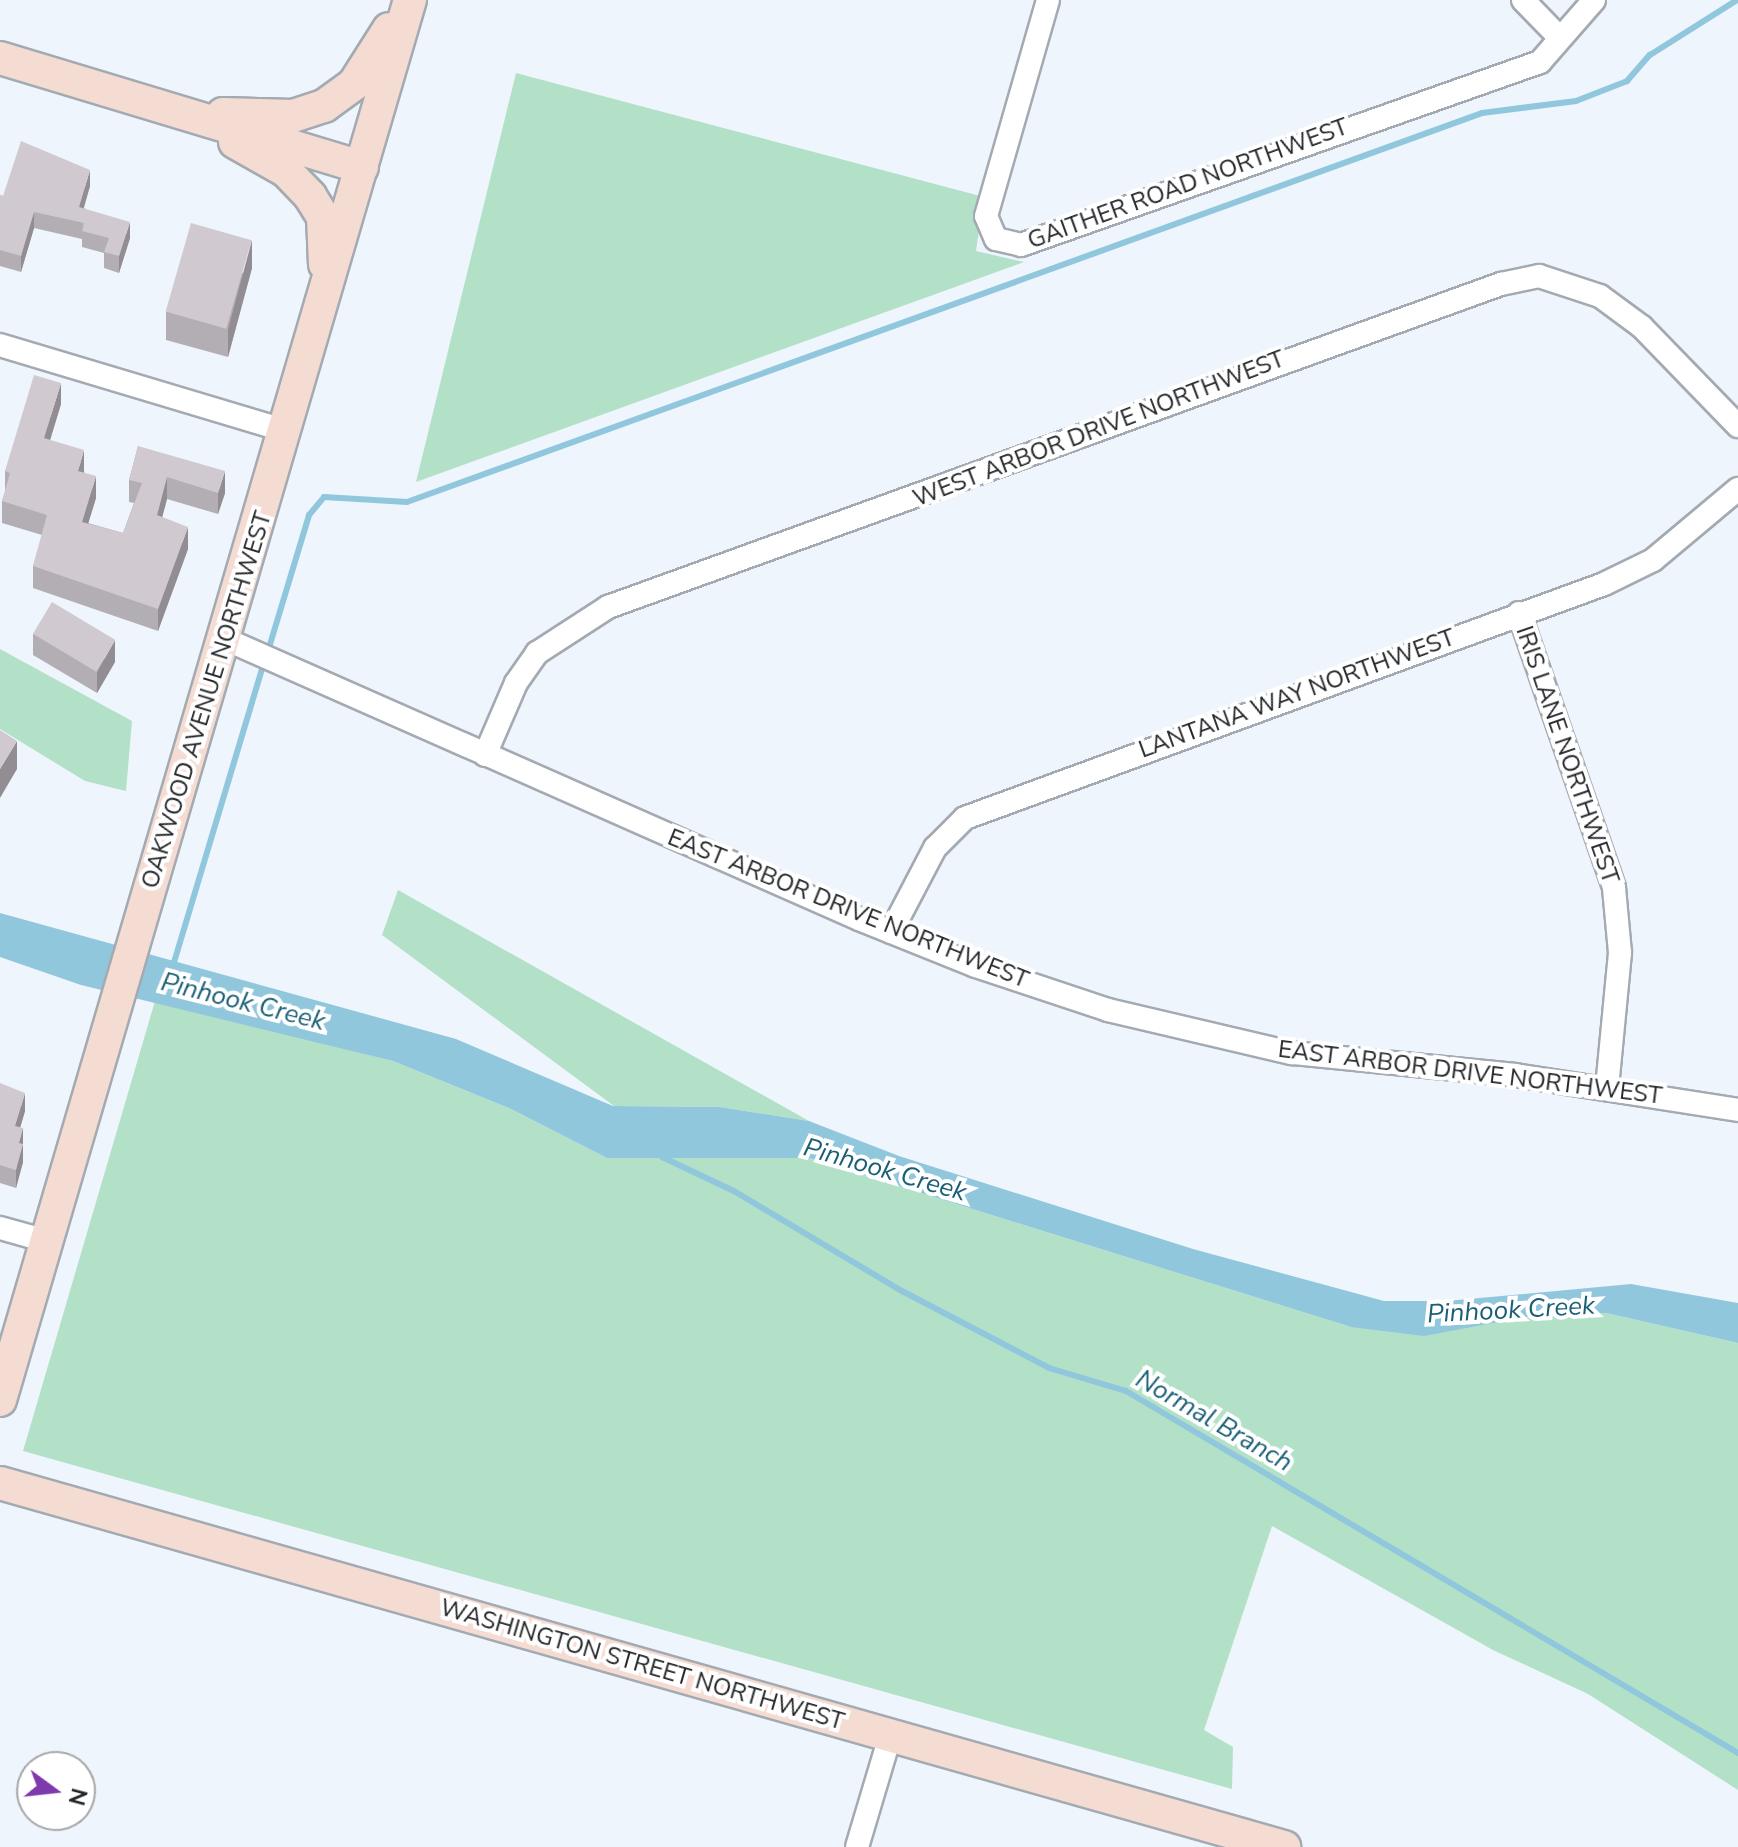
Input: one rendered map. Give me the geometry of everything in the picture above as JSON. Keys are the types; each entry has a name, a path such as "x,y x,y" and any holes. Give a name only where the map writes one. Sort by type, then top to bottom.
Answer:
{"street":[{"path":"188,114 293,116 324,106 354,84 379,52 402,0"},
{"name":"OAKWOOD AVENUE NORTHWEST","path":"0,1400 287,431 410,0"},
{"name":"GAITHER ROAD NORTHWEST","path":"1048,0 986,216 996,239 1021,245 1540,62 1558,36 1594,0"},
{"path":"1523,0 1558,36"},
{"path":"0,58 362,167"},
{"path":"188,114 286,171 310,196 323,217 323,304"},
{"name":"WEST ARBOR DRIVE NORTHWEST","path":"485,755 516,683 537,653 608,607 1501,284 1539,276 1600,296 1642,327 1738,426"},
{"path":"0,345 287,431"},
{"name":"LANTANA WAY NORTHWEST","path":"891,932 935,848 965,818 1519,613 1653,560 1738,489"},
{"name":"IRIS LANE NORTHWEST","path":"1519,613 1614,888 1620,953 1607,1089"},
{"name":"EAST ARBOR DRIVE NORTHWEST","path":"225,639 891,932 1108,1010 1212,1037 1292,1053 1607,1089 1738,1110"},
{"path":"0,1228 47,1241"},
{"name":"WASHINGTON STREET NORTHWEST","path":"0,1483 1284,1847"},
{"path":"857,1847 890,1736"}],"green space":[{"path":"516,73 984,197 976,251 1024,262 416,482"},
{"path":"0,649 132,721 126,791 85,781 0,729"},
{"path":"398,890 809,1121 720,1107 614,1106 382,935"},
{"path":"155,1001 393,1061 511,1109 607,1158 809,1158 1351,1327 1606,1313 1738,1343 1738,1790 1588,1694 1493,1650 1272,1526 1204,1730 1233,1747 1232,1789 23,1451"}],"water":[{"name":"Pinhook Creek","path":"0,913 456,1039 613,1106 720,1107 809,1121 899,1156 1193,1249 1384,1301 1447,1301 1631,1284 1738,1303 1738,1343 1606,1313 1525,1317 1424,1336 1351,1327 809,1158 607,1158 511,1109 393,1061 81,985 0,957"}],"building":[{"path":"21,141 90,170 79,207 130,222 119,256 104,252 109,238 82,231 84,223 34,212 21,256 0,250 0,195 3,196"},
{"path":"191,223 252,240 226,329 166,311"},
{"path":"34,375 61,383 44,438 84,450 78,471 96,476 82,522 123,533 142,483 129,480 138,446 225,471 218,493 167,477 157,515 188,527 158,609 33,566 47,515 2,501 10,473 5,471"},
{"path":"52,602 115,640 96,672 33,634"},
{"path":"0,730 17,741 0,769"},
{"path":"0,1083 25,1093 15,1126 23,1128 19,1143 23,1144 16,1170 0,1165"}],"waterway":[{"path":"268,651 309,515 324,497 407,502 1482,113 1576,101 1627,81 1650,55 1737,0"},
{"name":"Pinhook Creek","path":"172,969 264,662"},
{"name":"Normal Branch","path":"662,1157 734,1191 902,1291 1049,1368 1126,1391 1738,1753"}]}
